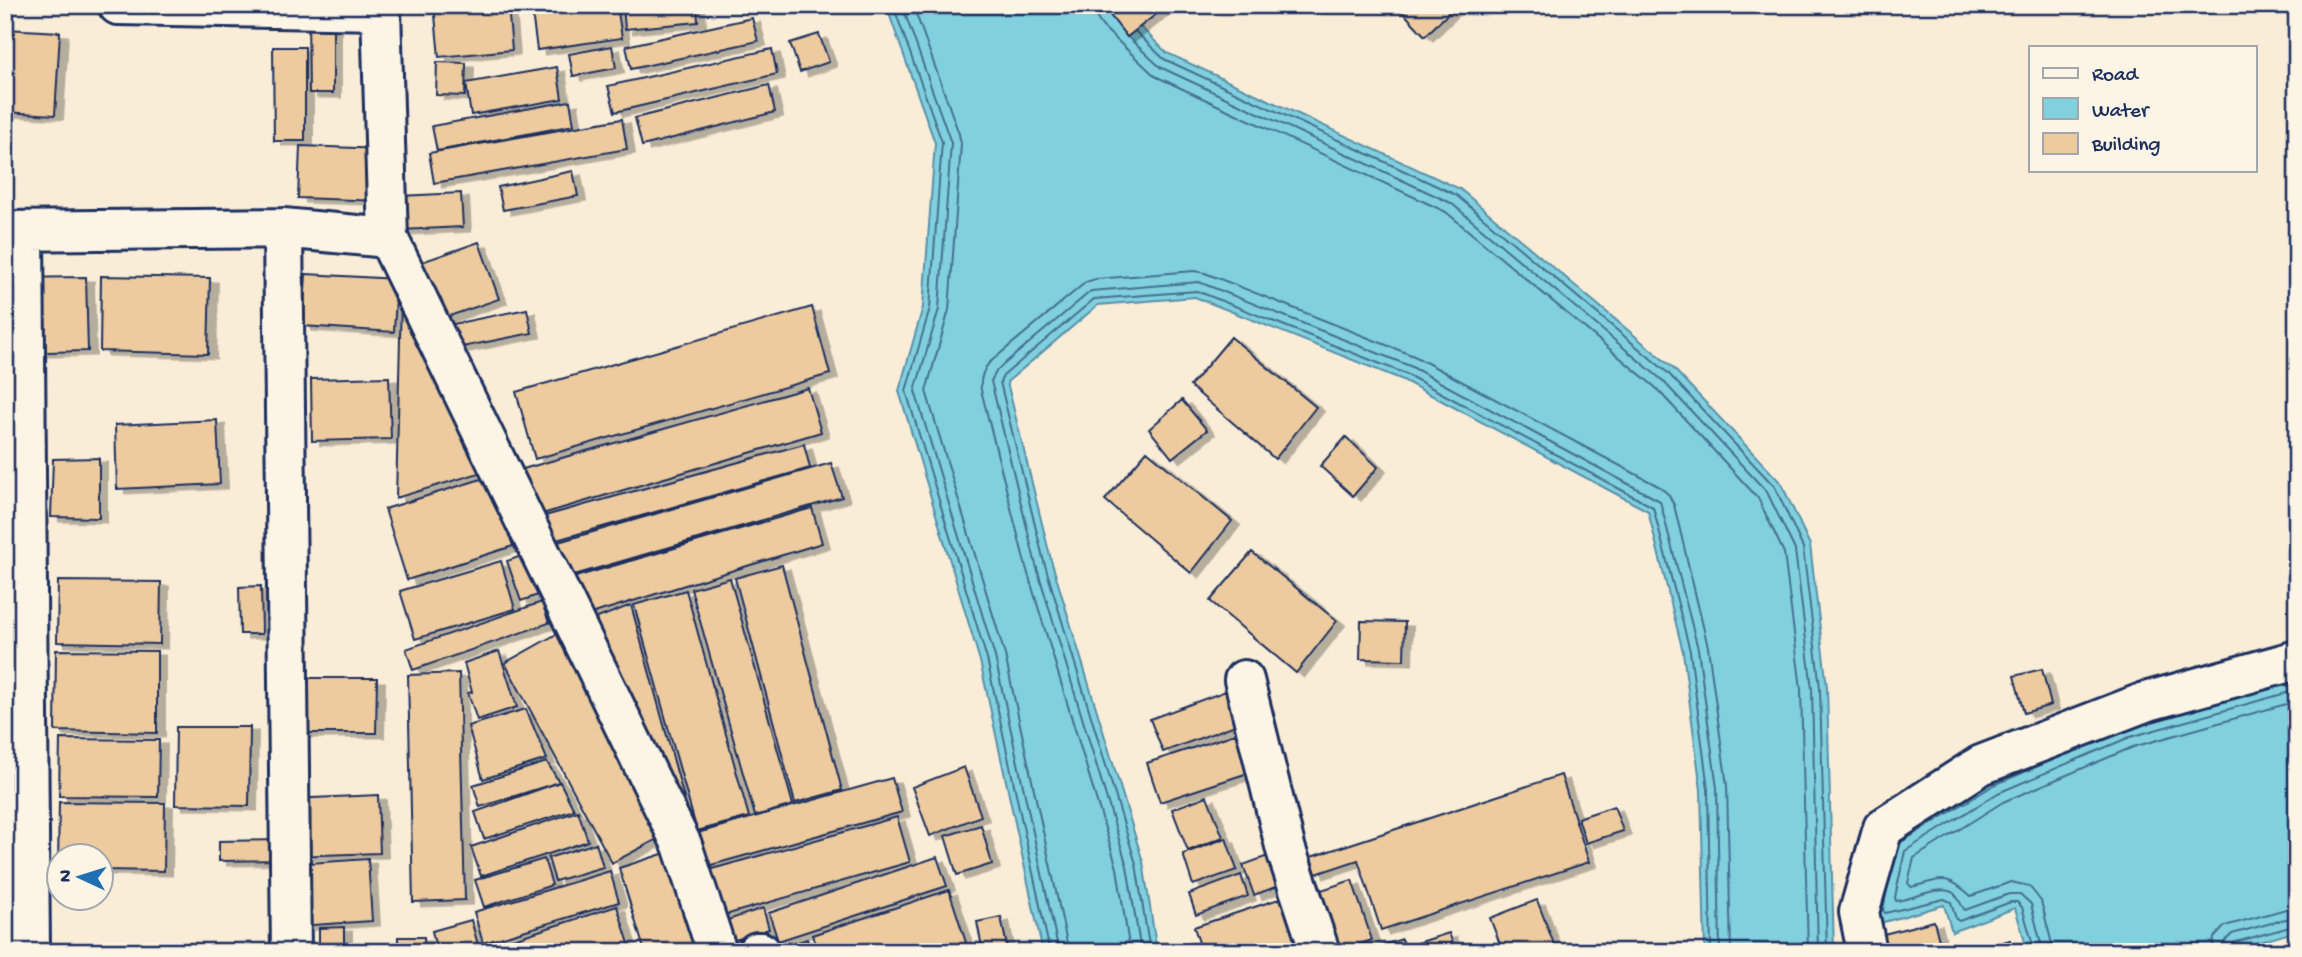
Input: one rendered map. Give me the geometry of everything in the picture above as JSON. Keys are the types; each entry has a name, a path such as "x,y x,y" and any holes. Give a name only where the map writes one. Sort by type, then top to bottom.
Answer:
{"street":[{"path":"118,5 381,10 388,238 682,845 717,952"},
{"path":"30,952 14,231 284,228 388,238"},
{"path":"284,228 291,952"},
{"path":"1867,952 1859,912 1883,828 1981,765 2145,702 2297,660"},
{"path":"1244,680 1286,850 1320,952"}],"water":[{"path":"886,5 1118,5 1167,53 1460,189 1673,368 1781,483 1810,545 1827,687 1834,952 1705,952 1701,790 1683,652 1648,511 1403,380 1195,297 1098,305 1007,382 1051,560 1143,862 1157,952 1043,952 980,661 899,391 923,307 935,143"},
{"path":"2297,674 2297,931 2227,952 2028,952 2015,908 1952,932 1944,905 1873,925 1891,841 1991,779 2125,722"}],"building":[{"path":"434,5 508,5 512,50 439,57"},
{"path":"531,5 617,5 622,38 537,50"},
{"path":"623,5 697,5 698,22 625,29"},
{"path":"1102,5 1168,5 1127,37"},
{"path":"1402,5 1457,5 1425,36 1399,8"},
{"path":"308,15 333,15 333,93 309,93"},
{"path":"752,18 758,41 631,69 626,46"},
{"path":"5,29 60,32 55,115 5,112"},
{"path":"819,34 829,62 800,72 790,43"},
{"path":"612,46 616,68 573,76 569,54"},
{"path":"273,47 305,47 305,141 274,141"},
{"path":"772,49 777,74 615,112 608,86"},
{"path":"437,62 466,63 465,96 436,95"},
{"path":"557,67 562,99 471,115 466,83"},
{"path":"769,85 775,112 642,146 635,118"},
{"path":"570,101 574,125 437,151 432,126"},
{"path":"622,119 627,149 434,183 429,153"},
{"path":"300,146 385,149 383,201 298,198"},
{"path":"573,171 578,196 503,210 498,187"},
{"path":"461,193 463,227 401,230 400,196"},
{"path":"479,242 499,299 432,322 413,265"},
{"path":"306,274 397,279 394,332 303,326"},
{"path":"101,276 210,278 208,354 100,351"},
{"path":"86,277 88,351 5,353 5,278"},
{"path":"401,299 486,471 396,498"},
{"path":"812,307 830,374 535,459 516,392"},
{"path":"527,309 532,333 457,348 453,324"},
{"path":"1231,337 1316,407 1275,459 1190,386"},
{"path":"389,377 391,439 312,441 311,379"},
{"path":"808,388 821,432 532,517 509,473"},
{"path":"1182,400 1207,430 1172,458 1149,429"},
{"path":"217,420 220,484 117,489 115,425"},
{"path":"1346,437 1378,467 1353,496 1320,466"},
{"path":"804,444 810,468 546,543 534,519"},
{"path":"1147,451 1232,521 1191,573 1105,500"},
{"path":"99,458 99,518 51,517 53,459"},
{"path":"831,463 842,497 564,578 548,545"},
{"path":"491,476 513,546 407,580 385,509"},
{"path":"812,508 822,543 581,617 565,580"},
{"path":"1252,552 1337,621 1296,673 1210,601"},
{"path":"530,553 544,593 521,601 507,561"},
{"path":"501,561 515,609 415,639 400,591"},
{"path":"782,565 842,790 795,803 735,578"},
{"path":"730,578 793,805 755,816 691,589"},
{"path":"58,581 161,582 160,644 57,642"},
{"path":"261,586 262,634 240,634 239,587"},
{"path":"686,590 749,817 697,831 634,605"},
{"path":"542,602 549,623 413,670 406,649"},
{"path":"631,605 690,820 582,624"},
{"path":"1361,621 1405,622 1404,660 1360,659"},
{"path":"562,631 669,833 612,863 505,663"},
{"path":"56,650 157,651 157,733 55,731"},
{"path":"499,651 517,707 477,720 468,693 472,692 464,663"},
{"path":"2042,669 2051,705 2024,713 2014,676"},
{"path":"459,673 465,900 413,902 408,675"},
{"path":"301,678 377,678 376,733 302,733"},
{"path":"1234,688 1246,721 1163,752 1150,719"},
{"path":"526,709 547,759 483,779 468,726"},
{"path":"176,727 250,727 249,806 175,805"},
{"path":"1241,732 1254,771 1160,802 1147,763"},
{"path":"60,739 159,740 158,797 59,796"},
{"path":"547,762 559,782 480,807 473,785"},
{"path":"964,767 981,816 930,836 912,787"},
{"path":"1561,775 1589,862 1381,930 1358,860 1316,874 1311,857"},
{"path":"892,778 902,812 704,867 694,834"},
{"path":"560,782 574,810 484,839 475,812"},
{"path":"378,795 380,853 293,856 291,799"},
{"path":"1207,796 1223,837 1188,851 1172,809"},
{"path":"59,802 165,803 164,871 116,870 116,842 58,842"},
{"path":"1614,806 1623,831 1586,843 1578,818"},
{"path":"578,811 588,841 481,876 471,847"},
{"path":"897,817 910,862 718,917 705,871"},
{"path":"981,825 992,864 957,875 945,836"},
{"path":"1226,838 1237,870 1193,885 1183,854"},
{"path":"280,840 280,860 219,861 219,841"},
{"path":"596,843 603,867 555,881 548,858"},
{"path":"678,849 711,952 649,952 647,948 644,949 619,868"},
{"path":"1279,852 1289,882 1254,895 1243,865"},
{"path":"937,857 947,886 778,941 769,913"},
{"path":"368,859 372,921 298,926 294,864"},
{"path":"544,859 552,885 484,907 475,880"},
{"path":"610,871 619,902 483,943 474,912"},
{"path":"1241,875 1248,896 1196,915 1189,894"},
{"path":"1352,880 1372,940 1335,952 1309,894"},
{"path":"949,890 969,952 818,952 812,935"},
{"path":"1285,897 1301,944 1278,952 1202,952 1194,927"},
{"path":"1537,900 1557,952 1503,952 1490,918"},
{"path":"617,906 631,950 486,952 485,948"},
{"path":"763,908 769,929 729,942 722,922"},
{"path":"1001,917 1008,952 983,952 977,922"},
{"path":"471,920 480,952 437,952 432,931"},
{"path":"1934,921 1942,952 1884,952 1880,935"},
{"path":"344,927 344,952 319,952 319,928"},
{"path":"1449,933 1456,952 1407,952 1405,947"},
{"path":"398,937 424,937 425,952 398,952"},
{"path":"807,939 811,952 779,952 778,949"},
{"path":"1402,939 1406,952 1361,952"},
{"path":"2010,940 2013,952 1984,952 1983,948"}]}
